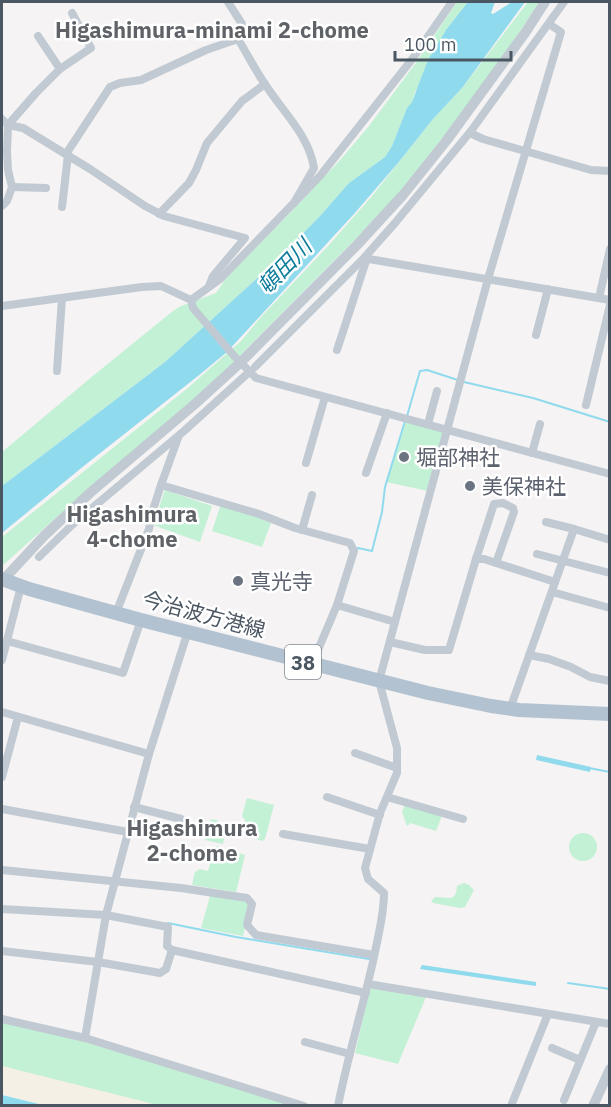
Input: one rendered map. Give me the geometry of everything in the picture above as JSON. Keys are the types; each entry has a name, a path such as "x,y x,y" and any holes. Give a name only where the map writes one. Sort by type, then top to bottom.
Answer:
{"main road":[{"name":"今治波方港線","path":"2,580 141,620 464,701 510,709 609,714"}],"street":[{"path":"63,207 67,154 110,87 141,80 206,50 238,39 243,33 242,24 228,2"},
{"path":"192,304 209,286 220,279 320,176 374,110 452,2"},
{"path":"2,580 91,492 195,404 238,359 357,245 404,195 447,140 545,2"},
{"path":"255,367 349,273 395,223 470,133 564,2"},
{"path":"5,122 60,69 91,48 72,13"},
{"path":"338,1106 366,993 384,907 384,893 368,879 365,868 380,815 397,773 397,748 379,681 488,279 561,32 549,24"},
{"path":"38,36 60,69"},
{"path":"238,39 265,84 305,140 312,156 314,168 294,203"},
{"path":"159,214 189,183 207,143 242,101 265,84"},
{"path":"5,122 23,128 67,154 159,214 245,238 213,276 209,286"},
{"path":"2,206 7,201 12,187 8,170 5,122"},
{"path":"470,133 483,139 591,170 609,171"},
{"path":"12,187 46,188"},
{"path":"599,298 609,249"},
{"path":"349,273 369,259 609,300"},
{"path":"337,350 366,261"},
{"path":"2,306 161,286 192,304 256,378 609,474"},
{"path":"536,335 548,289"},
{"path":"57,371 62,298"},
{"path":"586,405 609,305"},
{"path":"39,557 72,525 179,436 247,374"},
{"path":"428,424 437,391"},
{"path":"306,464 325,397"},
{"path":"366,473 387,413"},
{"path":"532,453 540,424"},
{"path":"116,613 149,529 161,485 179,436"},
{"path":"161,485 350,543 354,551 337,605 312,664"},
{"path":"302,530 312,495"},
{"path":"390,642 425,650 449,651 494,504 503,503 513,508 514,512 496,563"},
{"path":"546,522 609,540"},
{"path":"510,709 574,529"},
{"path":"537,554 609,573"},
{"path":"476,560 484,559 555,582"},
{"path":"2,660 21,586"},
{"path":"552,592 609,608"},
{"path":"337,605 395,622"},
{"path":"7,640 123,673 141,620"},
{"path":"85,1038 106,915 114,882 149,754 188,631"},
{"path":"529,655 571,667 590,677 609,681"},
{"path":"2,712 149,754"},
{"path":"2,777 18,717"},
{"path":"355,753 397,768"},
{"path":"327,797 380,815"},
{"path":"387,797 463,819"},
{"path":"134,807 181,819"},
{"path":"2,809 128,832"},
{"path":"283,834 370,849"},
{"path":"2,870 182,888 247,898 252,904 247,925 256,935 374,955"},
{"path":"2,909 106,915 168,927 167,946 172,950 366,993"},
{"path":"2,951 98,962 160,973 166,969 172,950"},
{"path":"368,984 609,1024"},
{"path":"511,1106 548,1014"},
{"path":"2,1019 85,1038 304,1106"},
{"path":"564,1100 596,1022"},
{"path":"305,1042 350,1054"},
{"path":"552,1048 580,1060"},
{"path":"593,1106 609,1069"}],"green space":[{"path":"457,2 479,2 415,92 385,157 349,183 274,263 165,362 2,486 2,452 173,311 216,293 227,277 341,159 369,126"},
{"path":"528,2 539,2 460,116 390,204 217,379 2,566 2,537 189,387 241,341 372,196 433,119 462,88"},
{"path":"406,421 444,431 428,491 386,482"},
{"path":"165,490 212,506 200,542 153,525"},
{"path":"221,504 271,523 262,547 212,531"},
{"path":"247,798 274,805 265,839 262,841 248,836 243,828 245,820 242,816"},
{"path":"405,805 442,816 436,831 410,823 407,826 402,812"},
{"path":"211,819 217,820 226,829 223,844 205,840"},
{"path":"583,833 593,837 597,847 593,857 583,861 573,857 569,847 573,837"},
{"path":"217,846 245,855 236,892 192,885 195,872 200,869 208,871 214,849"},
{"path":"464,883 474,890 465,907 460,908 431,901 435,897 453,897 457,886"},
{"path":"210,896 246,901 250,906 243,936 201,928"},
{"path":"370,988 426,997 398,1064 355,1053"},
{"path":"2,1022 82,1041 295,1105 54,1105 2,1090"}],"sand":[{"path":"2,1066 157,1105 43,1105 2,1095"}],"water":[{"name":"頓田川","path":"468,2 495,2 491,13 493,14 512,2 525,2 462,88 433,119 354,214 227,352 2,533 2,486 165,362 274,263 349,183 385,157 392,146 407,108 412,102 428,60 446,30"},
{"path":"537,755 591,767 590,772 536,760"},
{"path":"422,965 536,982 536,986 420,969"},
{"path":"2,1095 43,1105 2,1105"}],"waterway":[{"path":"407,416 420,371 427,370 464,382 533,398 610,422"},
{"path":"357,549 372,551 382,512 385,487 405,421"},
{"path":"589,768 610,772"},
{"path":"168,923 369,959"},
{"path":"568,983 610,989"}],"place":[{"name":"堀部神社","path":"404,457"},
{"name":"美保神社","path":"470,486"},
{"name":"真光寺","path":"238,581"}],"district":[{"name":"Higashimura-minami 2-chome","path":"212,29"},
{"name":"Higashimura 4-chome","path":"132,526"},
{"name":"Higashimura 2-chome","path":"192,840"}]}
